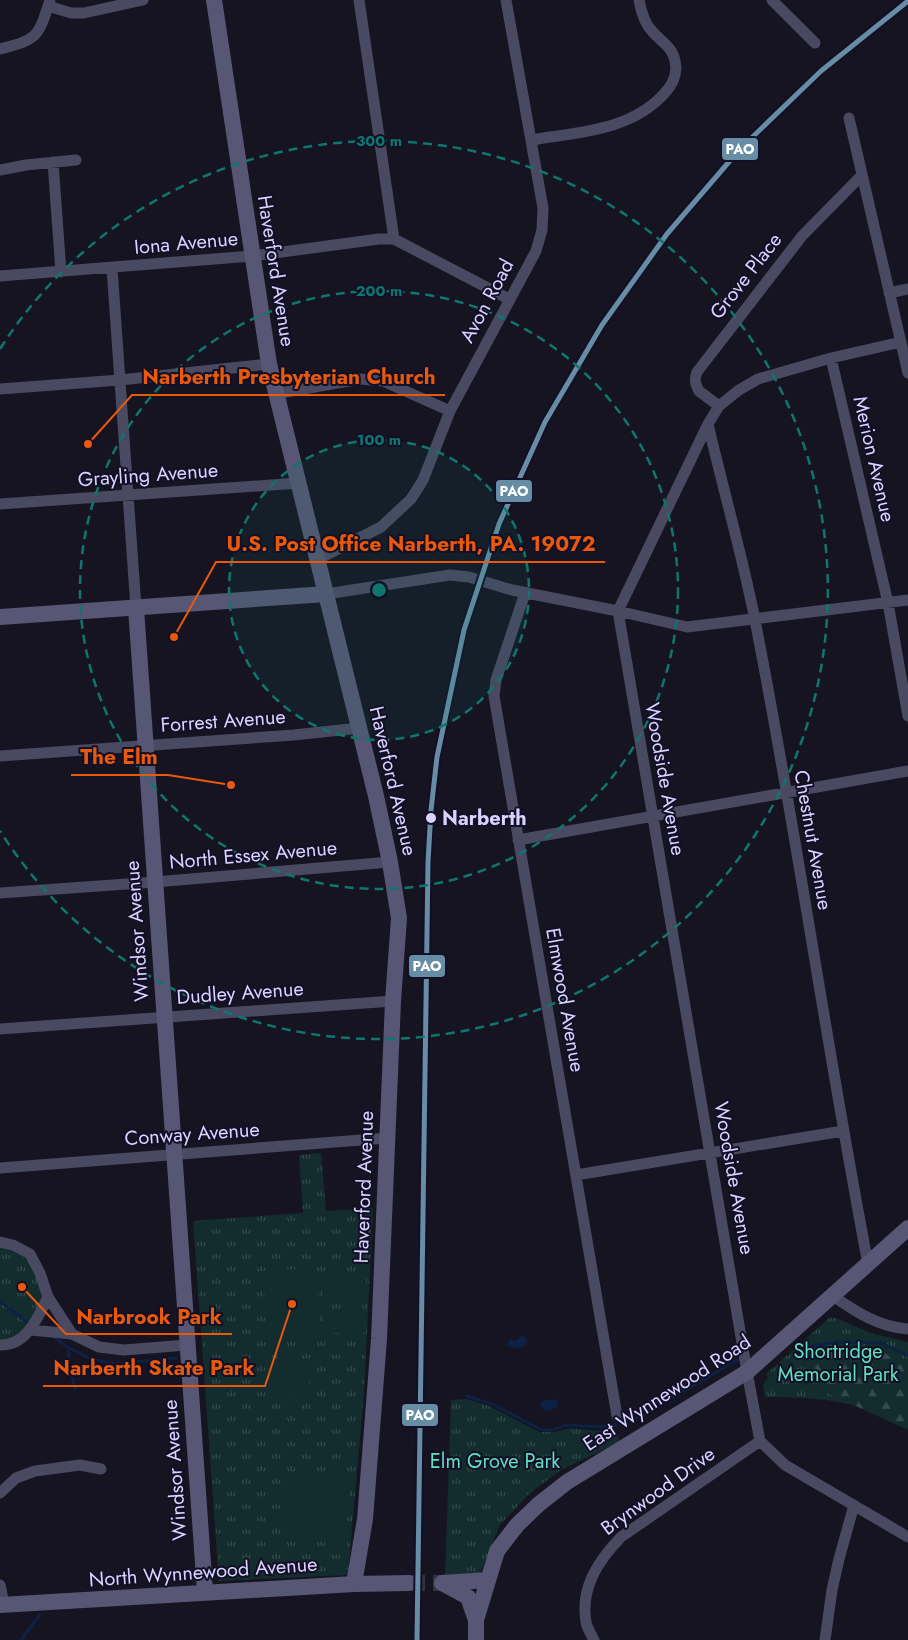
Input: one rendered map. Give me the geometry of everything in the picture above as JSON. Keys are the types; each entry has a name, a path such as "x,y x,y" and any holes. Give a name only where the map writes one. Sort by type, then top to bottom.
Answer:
{"street":[{"path":"0,49 32,39 40,30 49,3 70,14 84,13 142,0"},
{"name":"Haverford Avenue","path":"214,0 252,256 275,394 359,728 390,862 398,918 379,1339 365,1519 354,1584"},
{"path":"359,0 394,239 509,299"},
{"name":"Avon Road","path":"318,559 381,526 411,499 423,480 450,411 536,251 542,230 543,208 506,0"},
{"path":"532,140 599,128 628,120 648,108 666,91 675,76 675,60 667,45 650,30 642,13 639,0"},
{"path":"772,0 814,43"},
{"path":"849,118 908,373"},
{"path":"0,170 26,165 76,160"},
{"path":"53,162 60,272"},
{"name":"Grove Place","path":"719,406 697,388 694,379 697,372 802,236 862,174"},
{"name":"Iona Avenue","path":"0,276 252,256 379,239 394,239"},
{"name":"Windsor Avenue","path":"112,268 205,1592"},
{"path":"890,293 908,289"},
{"path":"618,611 708,424 719,406 758,378 831,358 901,342"},
{"name":"Merion Avenue","path":"831,358 888,603 908,716"},
{"path":"0,389 120,380 269,364"},
{"path":"275,394 360,379 383,381 450,411"},
{"name":"Chestnut Avenue","path":"708,424 754,618 786,792 842,1131 868,1264"},
{"name":"Grayling Avenue","path":"0,504 298,483"},
{"path":"0,617 326,594 450,576 469,577 525,593 688,627 908,600"},
{"name":"Elmwood Avenue","path":"525,593 496,680 494,696 617,1416"},
{"name":"Woodside Avenue","path":"618,611 760,1441"},
{"name":"Forrest Avenue","path":"0,756 294,735 359,728"},
{"path":"518,840 908,771"},
{"name":"North Essex Avenue","path":"0,893 390,862"},
{"name":"Dudley Avenue","path":"0,1029 393,1001"},
{"path":"576,1175 842,1131"},
{"name":"Conway Avenue","path":"0,1168 387,1138"},
{"name":"East Wynnewood Road","path":"476,1640 476,1620 497,1551 516,1525 567,1482 747,1372 908,1228"},
{"path":"0,1242 13,1245 30,1254 40,1273 48,1297 72,1334"},
{"path":"833,1296 861,1315 893,1328 908,1329"},
{"path":"0,1345 8,1345 31,1330 48,1297"},
{"path":"31,1330 72,1334 100,1347 124,1350 187,1345"},
{"path":"760,1441 785,1465 908,1537"},
{"name":"Brynwood Drive","path":"594,1640 586,1624 584,1598 591,1579 604,1555 621,1537 760,1441"},
{"path":"0,1493 16,1478 35,1471 80,1465 101,1469"},
{"path":"825,1640 832,1590 854,1505"},
{"path":"476,1620 468,1598 442,1583 488,1580"},
{"name":"North Wynnewood Avenue","path":"2,1604 354,1584 409,1583"},
{"path":"0,1584 2,1604"}],"green space":[{"path":"321,1153 326,1211 373,1208 364,1394 348,1575 219,1581 193,1221 303,1213 299,1155"},
{"path":"0,1242 30,1254 48,1297 31,1330 0,1345"},
{"path":"317,1268 321,1338 267,1341 263,1271"},
{"path":"323,1278 366,1278 367,1301 323,1302"},
{"path":"366,1309 366,1333 324,1333 324,1310"},
{"name":"Shortridge Memorial Park","path":"829,1318 836,1318 871,1333 908,1342 908,1424 867,1409 842,1403 809,1398 765,1397 763,1385 768,1378 766,1374"},
{"path":"842,1348 886,1354 908,1366 908,1430 823,1391 804,1352"},
{"path":"279,1352 284,1352 285,1357 315,1368 302,1401 269,1388 280,1360 278,1358"},
{"name":"Elm Grove Park","path":"467,1399 489,1406 540,1432 555,1432 571,1428 599,1431 615,1428 620,1442 561,1470 530,1493 500,1525 478,1578 445,1578 451,1400"},
{"path":"323,1473 343,1478 349,1488 348,1503 341,1532 343,1537 340,1543 335,1543 329,1537 293,1534 284,1529 282,1507 289,1490 303,1479"}],"water":[{"path":"522,1335 528,1341 524,1346 516,1348 507,1345 510,1340 517,1340"},
{"path":"555,1399 559,1402 552,1411 544,1410 540,1406 542,1401"}],"waterway":[{"path":"0,1301 27,1322"},
{"path":"55,1338 69,1348 89,1358 111,1364 176,1358"},
{"path":"798,1348 838,1342 881,1343 908,1356"},
{"path":"69,1348 68,1359 75,1389"},
{"path":"467,1396 494,1405 542,1430 552,1430 566,1425 599,1427 625,1423 645,1414 737,1360"},
{"path":"21,1640 40,1615"}],"tunnel":[{"path":"409,1583 442,1583"}],"transit line":[{"name":"PAO","path":"417,1640 428,862 437,757 464,630 499,524 545,422 602,325 667,234 740,149 821,71 908,1"}],"place":[{"name":"Narberth Presbyterian Church","path":"88,444"},
{"name":"U.S. Post Office Narberth, PA. 19072","path":"174,637"},
{"name":"The Elm","path":"231,785"},
{"name":"Narberth","path":"431,818"},
{"name":"Narbrook Park","path":"22,1287"},
{"name":"Narberth Skate Park","path":"292,1304"}]}
